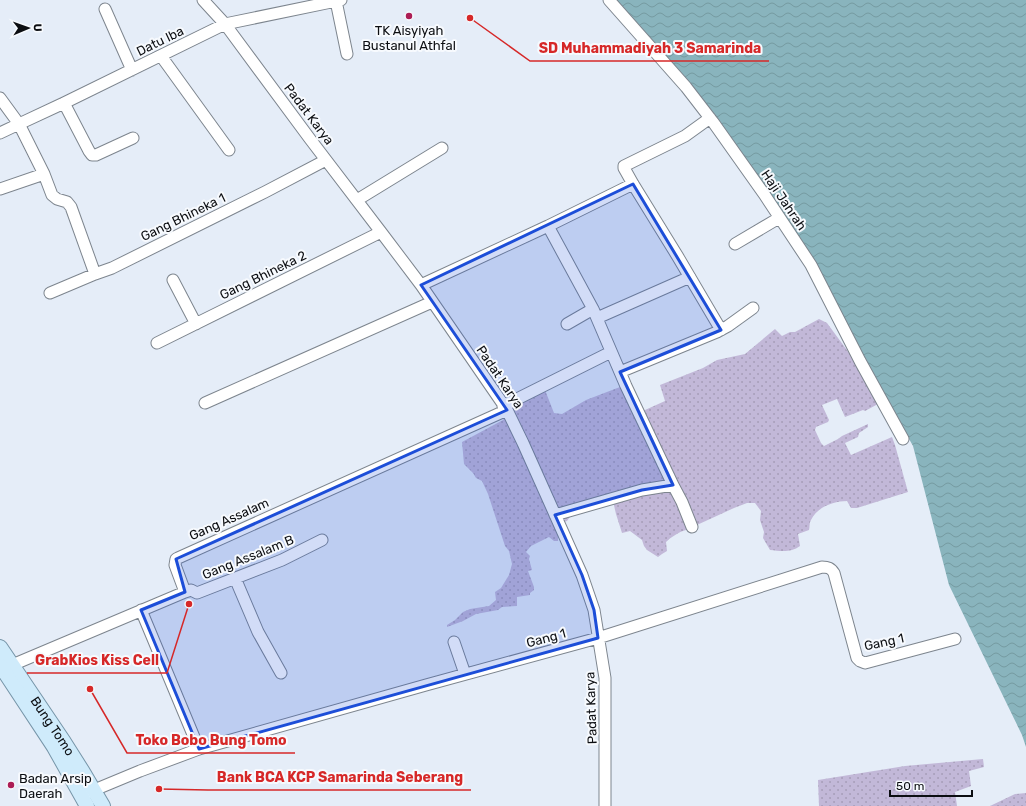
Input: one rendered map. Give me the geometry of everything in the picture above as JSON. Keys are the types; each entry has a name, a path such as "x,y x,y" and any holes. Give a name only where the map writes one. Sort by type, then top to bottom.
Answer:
{"main road":[{"name":"Bung Tomo","path":"0,647 5,666 54,747 87,797 103,806"}],"street":[{"name":"Padat Karya","path":"203,0 225,24 421,285 505,408 523,443 582,575 594,610 605,678 606,806"},
{"name":"Haji Jahrah","path":"609,0 686,88 710,118 811,265 860,361 903,438"},
{"name":"Datu Iba","path":"0,133 225,24 339,1"},
{"path":"339,1 347,54"},
{"path":"105,9 132,70"},
{"path":"161,56 229,150"},
{"path":"0,98 19,124 44,174 52,195 58,200 67,202 71,207 95,274"},
{"path":"64,103 92,155 96,155 133,138"},
{"path":"710,118 685,136 624,166 624,168 721,330"},
{"path":"357,200 442,148"},
{"name":"Gang Bhineka 1","path":"50,293 112,268 326,160"},
{"path":"0,189 44,174"},
{"path":"421,285 548,226 633,184"},
{"path":"735,244 779,218"},
{"path":"548,226 595,313 620,372 682,502 692,527"},
{"name":"Gang Bhineka 2","path":"157,343 381,232"},
{"path":"567,324 690,277"},
{"path":"172,280 196,324"},
{"path":"205,403 432,302"},
{"path":"620,372 721,330 753,308"},
{"path":"505,408 611,352"},
{"name":"Gang Assalam","path":"184,592 175,565 176,559 505,408"},
{"path":"555,515 642,490 673,485"},
{"name":"Gang Assalam B","path":"184,592 191,590 197,592 235,578 282,560 322,540"},
{"name":"Gang 1","path":"87,797 140,771 199,749 598,638 822,567 831,569 834,573 857,658 860,661 865,663 956,639"},
{"path":"235,578 258,632 281,672"},
{"path":"5,666 184,592"},
{"path":"141,610 199,749"},
{"path":"454,642 465,674"}],"highlighted area":[{"path":"633,184 721,330 620,372 673,485 642,490 555,515 582,575 594,610 598,638 199,749 141,610 185,592 176,559 507,410 421,285"}],"shaded area":[{"path":"819,319 827,323 852,357 878,404 865,411 863,410 845,417 837,399 822,405 829,420 828,422 816,427 815,430 821,443 824,446 868,424 868,427 859,433 858,437 845,443 851,455 892,437 908,492 857,508 851,508 847,501 837,502 826,506 814,515 810,521 809,530 798,534 800,546 793,550 785,551 770,550 763,538 764,532 760,520 761,511 755,503 747,503 675,535 666,542 667,551 658,557 647,550 642,540 630,531 622,533 613,501 572,514 567,521 561,523 556,528 558,541 554,541 549,537 531,546 526,552 530,556 529,559 532,570 528,571 534,590 530,593 530,595 517,597 517,606 502,607 498,610 476,614 447,627 447,625 463,612 470,609 489,606 496,600 495,592 501,588 509,575 512,564 509,551 505,546 488,494 482,481 476,478 464,464 462,442 503,420 512,407 545,390 554,413 562,414 586,400 620,387 633,414 645,410 665,401 660,385 703,368 717,360 745,354 775,329 782,336 790,332 795,332"},
{"path":"983,759 984,767 969,771 971,786 955,792 957,806 819,806 818,780 905,766"},
{"path":"1026,793 1026,806 990,806 1015,794"}],"water":[{"path":"616,0 1026,0 1026,747 1022,735 949,585 913,446 857,346 819,268 766,194"}],"place":[{"name":"TK Aisyiyah Bustanul Athfal","path":"409,16"},
{"name":"SD Muhammadiyah 3 Samarinda","path":"470,18"},
{"name":"GrabKios Kiss Cell","path":"189,604"},
{"name":"Toko Bobo Bung Tomo","path":"90,689"},
{"name":"Badan Arsip Daerah","path":"11,785"},
{"name":"Bank BCA KCP Samarinda Seberang","path":"159,789"}]}
